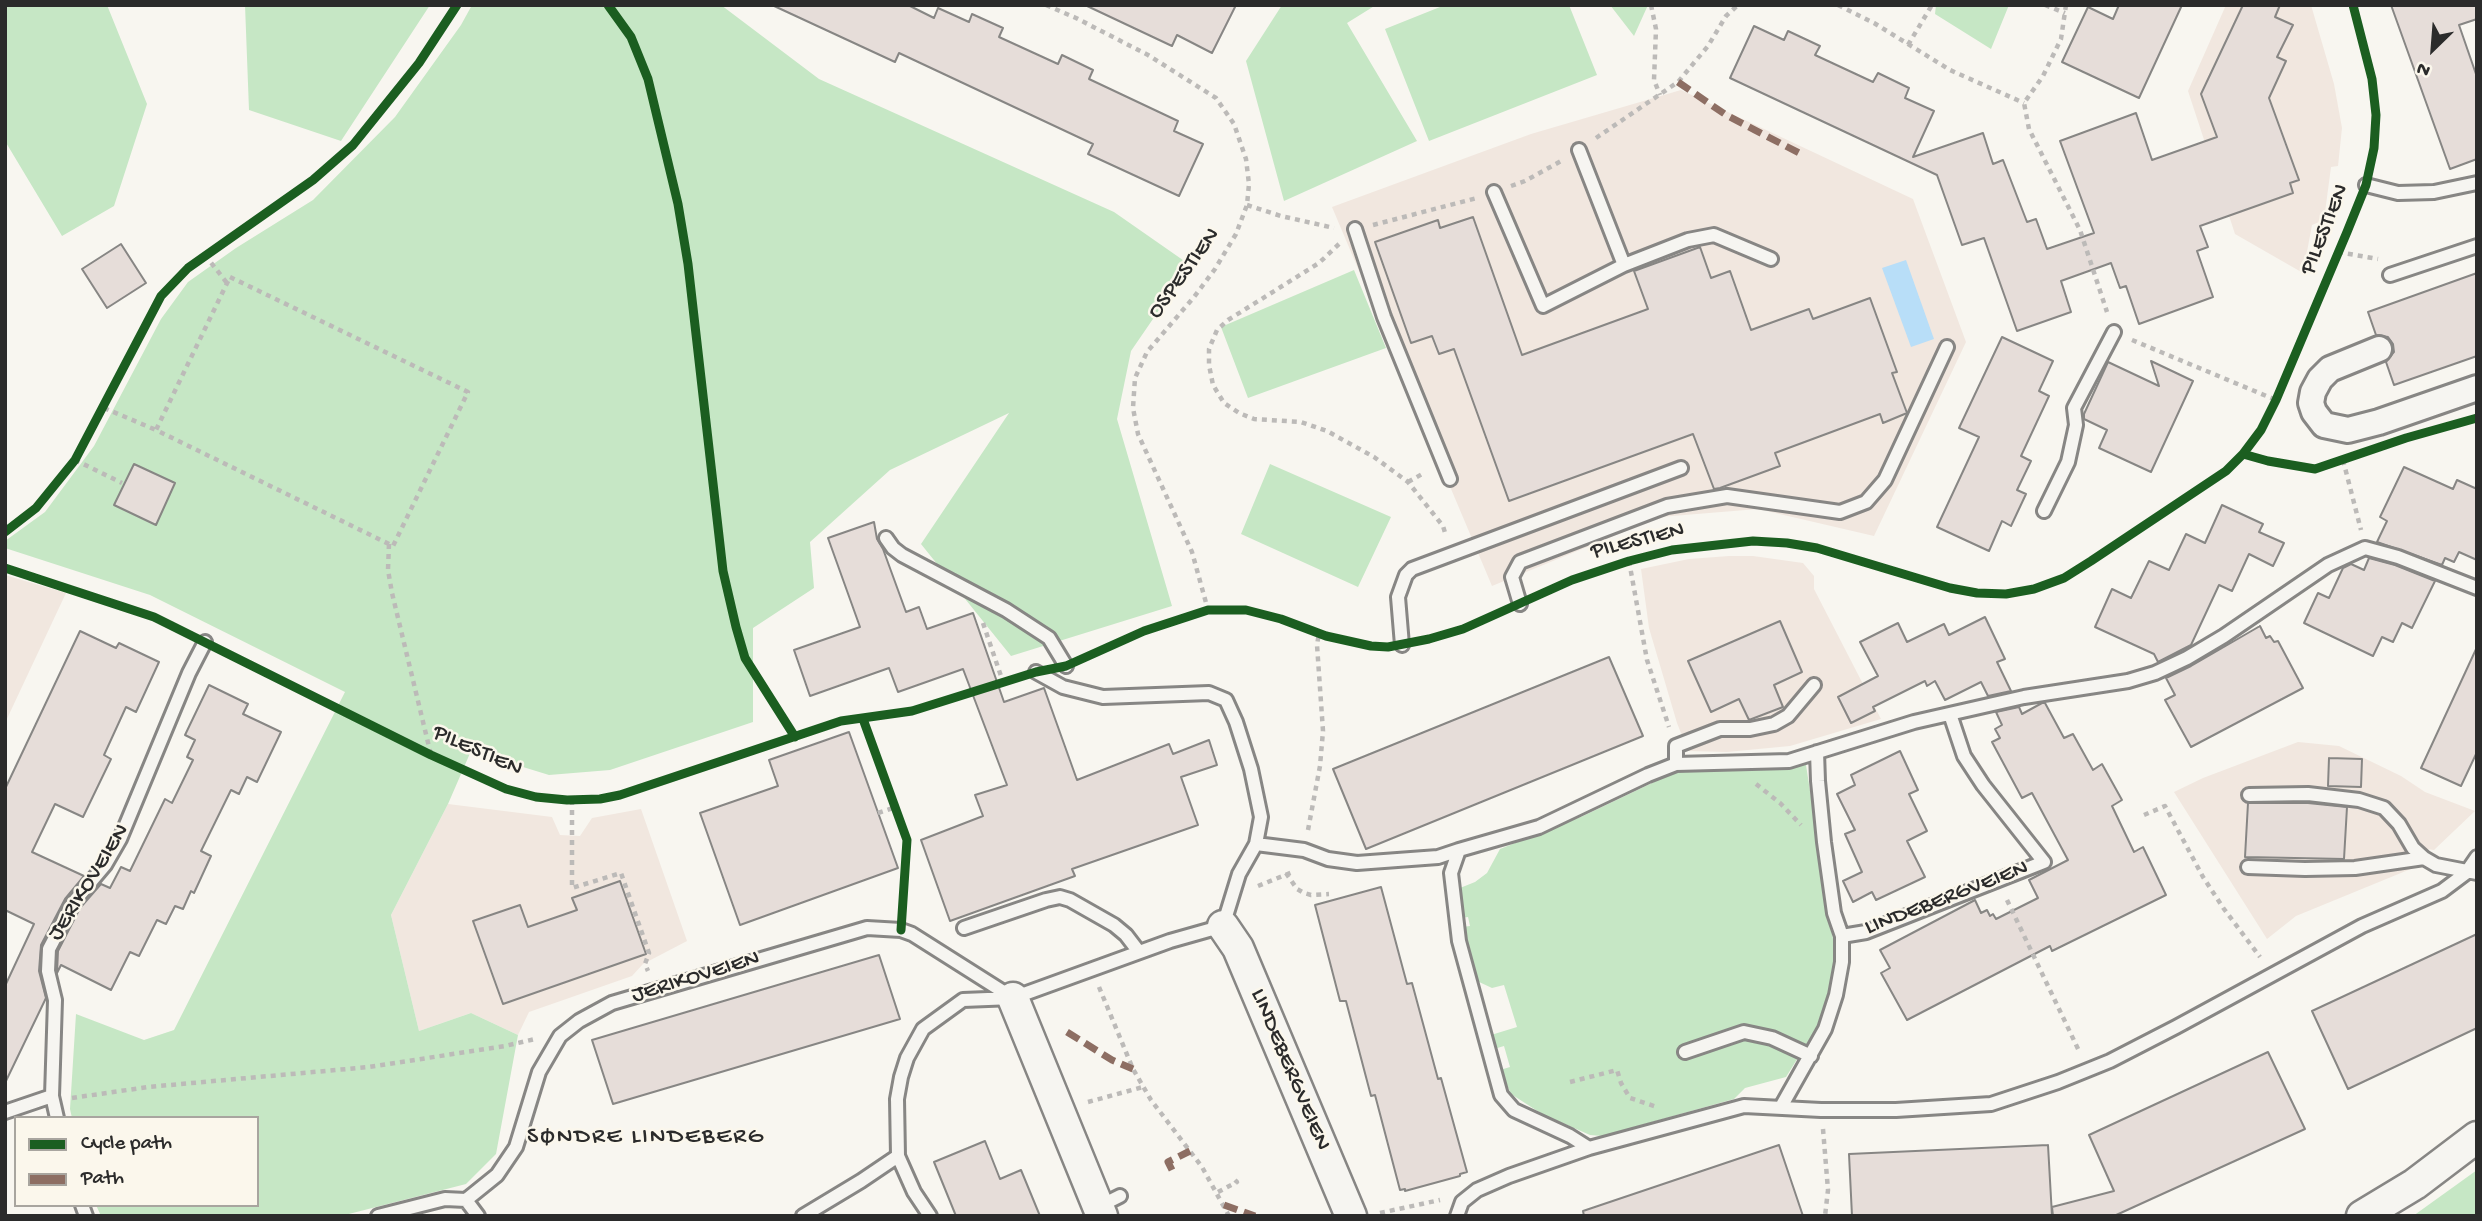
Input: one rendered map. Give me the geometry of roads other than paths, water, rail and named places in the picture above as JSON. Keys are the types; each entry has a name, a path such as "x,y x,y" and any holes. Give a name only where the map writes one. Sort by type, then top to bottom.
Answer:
{"street":[{"path":"2379,349 2330,369 2320,379 2311,403 2314,412 2325,425 2348,429 2379,422 2477,388"},
{"name":"LINDEBERGVEIEN","path":"1223,926 1238,948 1361,1215"},
{"path":"1013,998 1057,1109 1106,1206"},
{"path":"2362,1216 2415,1184 2477,1137"}],"lane":[{"path":"1579,149 1623,265"},
{"path":"2366,185 2398,193 2434,192 2477,183"},
{"path":"1494,192 1544,306 1623,265 1688,240 1714,235 1772,259"},
{"path":"1355,229 1384,317 1450,479"},
{"path":"2390,275 2477,246"},
{"path":"2045,511 2068,462 2076,425 2074,408 2114,332"},
{"path":"1520,604 1512,577 1520,562 1667,506 1727,496 1840,512 1866,502 1885,480 1947,347"},
{"path":"1402,645 1398,597 1406,575 1412,569 1681,468"},
{"path":"886,538 892,548 902,555 1006,610 1049,638 1066,666"},
{"path":"1256,844 1304,850 1325,858 1357,863 1438,857 1539,827 1676,764 1789,761 1914,722 2024,696 2128,681 2155,673 2187,658 2328,565 2365,548 2398,557 2477,588"},
{"name":"JERIKOVEIEN","path":"57,1116 52,1096 55,1000 48,971 49,949 73,903 105,865 120,839 189,673 205,642"},
{"path":"930,1216 914,1192 898,1156 897,1099 901,1077 907,1058 923,1028 963,1000 1013,998 1139,952 1223,926 1239,874 1256,844 1261,817 1247,757 1226,700 1209,693 1103,697 1063,687 1035,672"},
{"path":"1676,764 1676,746 1720,729 1751,729 1774,724 1788,716 1814,685"},
{"name":"LINDEBERGVEIEN","path":"1842,936 1866,932 2044,862 1983,785 1964,755 1950,714"},
{"path":"1781,1107 1825,1030 1836,995 1842,962 1842,936 1834,913 1824,842 1818,751"},
{"path":"2249,795 2308,794 2359,800 2384,808 2424,858 2436,865 2472,873"},
{"path":"1459,850 1451,873 1458,941 1501,1095 1514,1110 1570,1136 1589,1148"},
{"path":"1457,1216 1462,1202 1477,1191 1508,1176 1589,1148 1744,1106 1896,1110 1991,1104 2088,1070 2176,1027 2362,926 2442,891 2472,873 2477,857"},
{"path":"2248,867 2355,868 2424,858"},
{"path":"964,928 1060,897 1114,925 1139,952"},
{"name":"JERIKOVEIEN","path":"466,1200 497,1175 516,1147 539,1072 560,1036 579,1021 612,1003 867,928 888,928 912,934 1013,998"},
{"path":"1685,1052 1744,1032 1772,1038 1811,1056"},
{"path":"5,1112 52,1096"},
{"path":"803,1216 898,1156"},
{"path":"378,1216 445,1199 466,1200 478,1216"}],"water":[{"path":"1906,260 1934,339 1911,347 1882,268"}],"district":[{"name":"SØNDRE LINDEBERG","path":"646,1138"}]}
